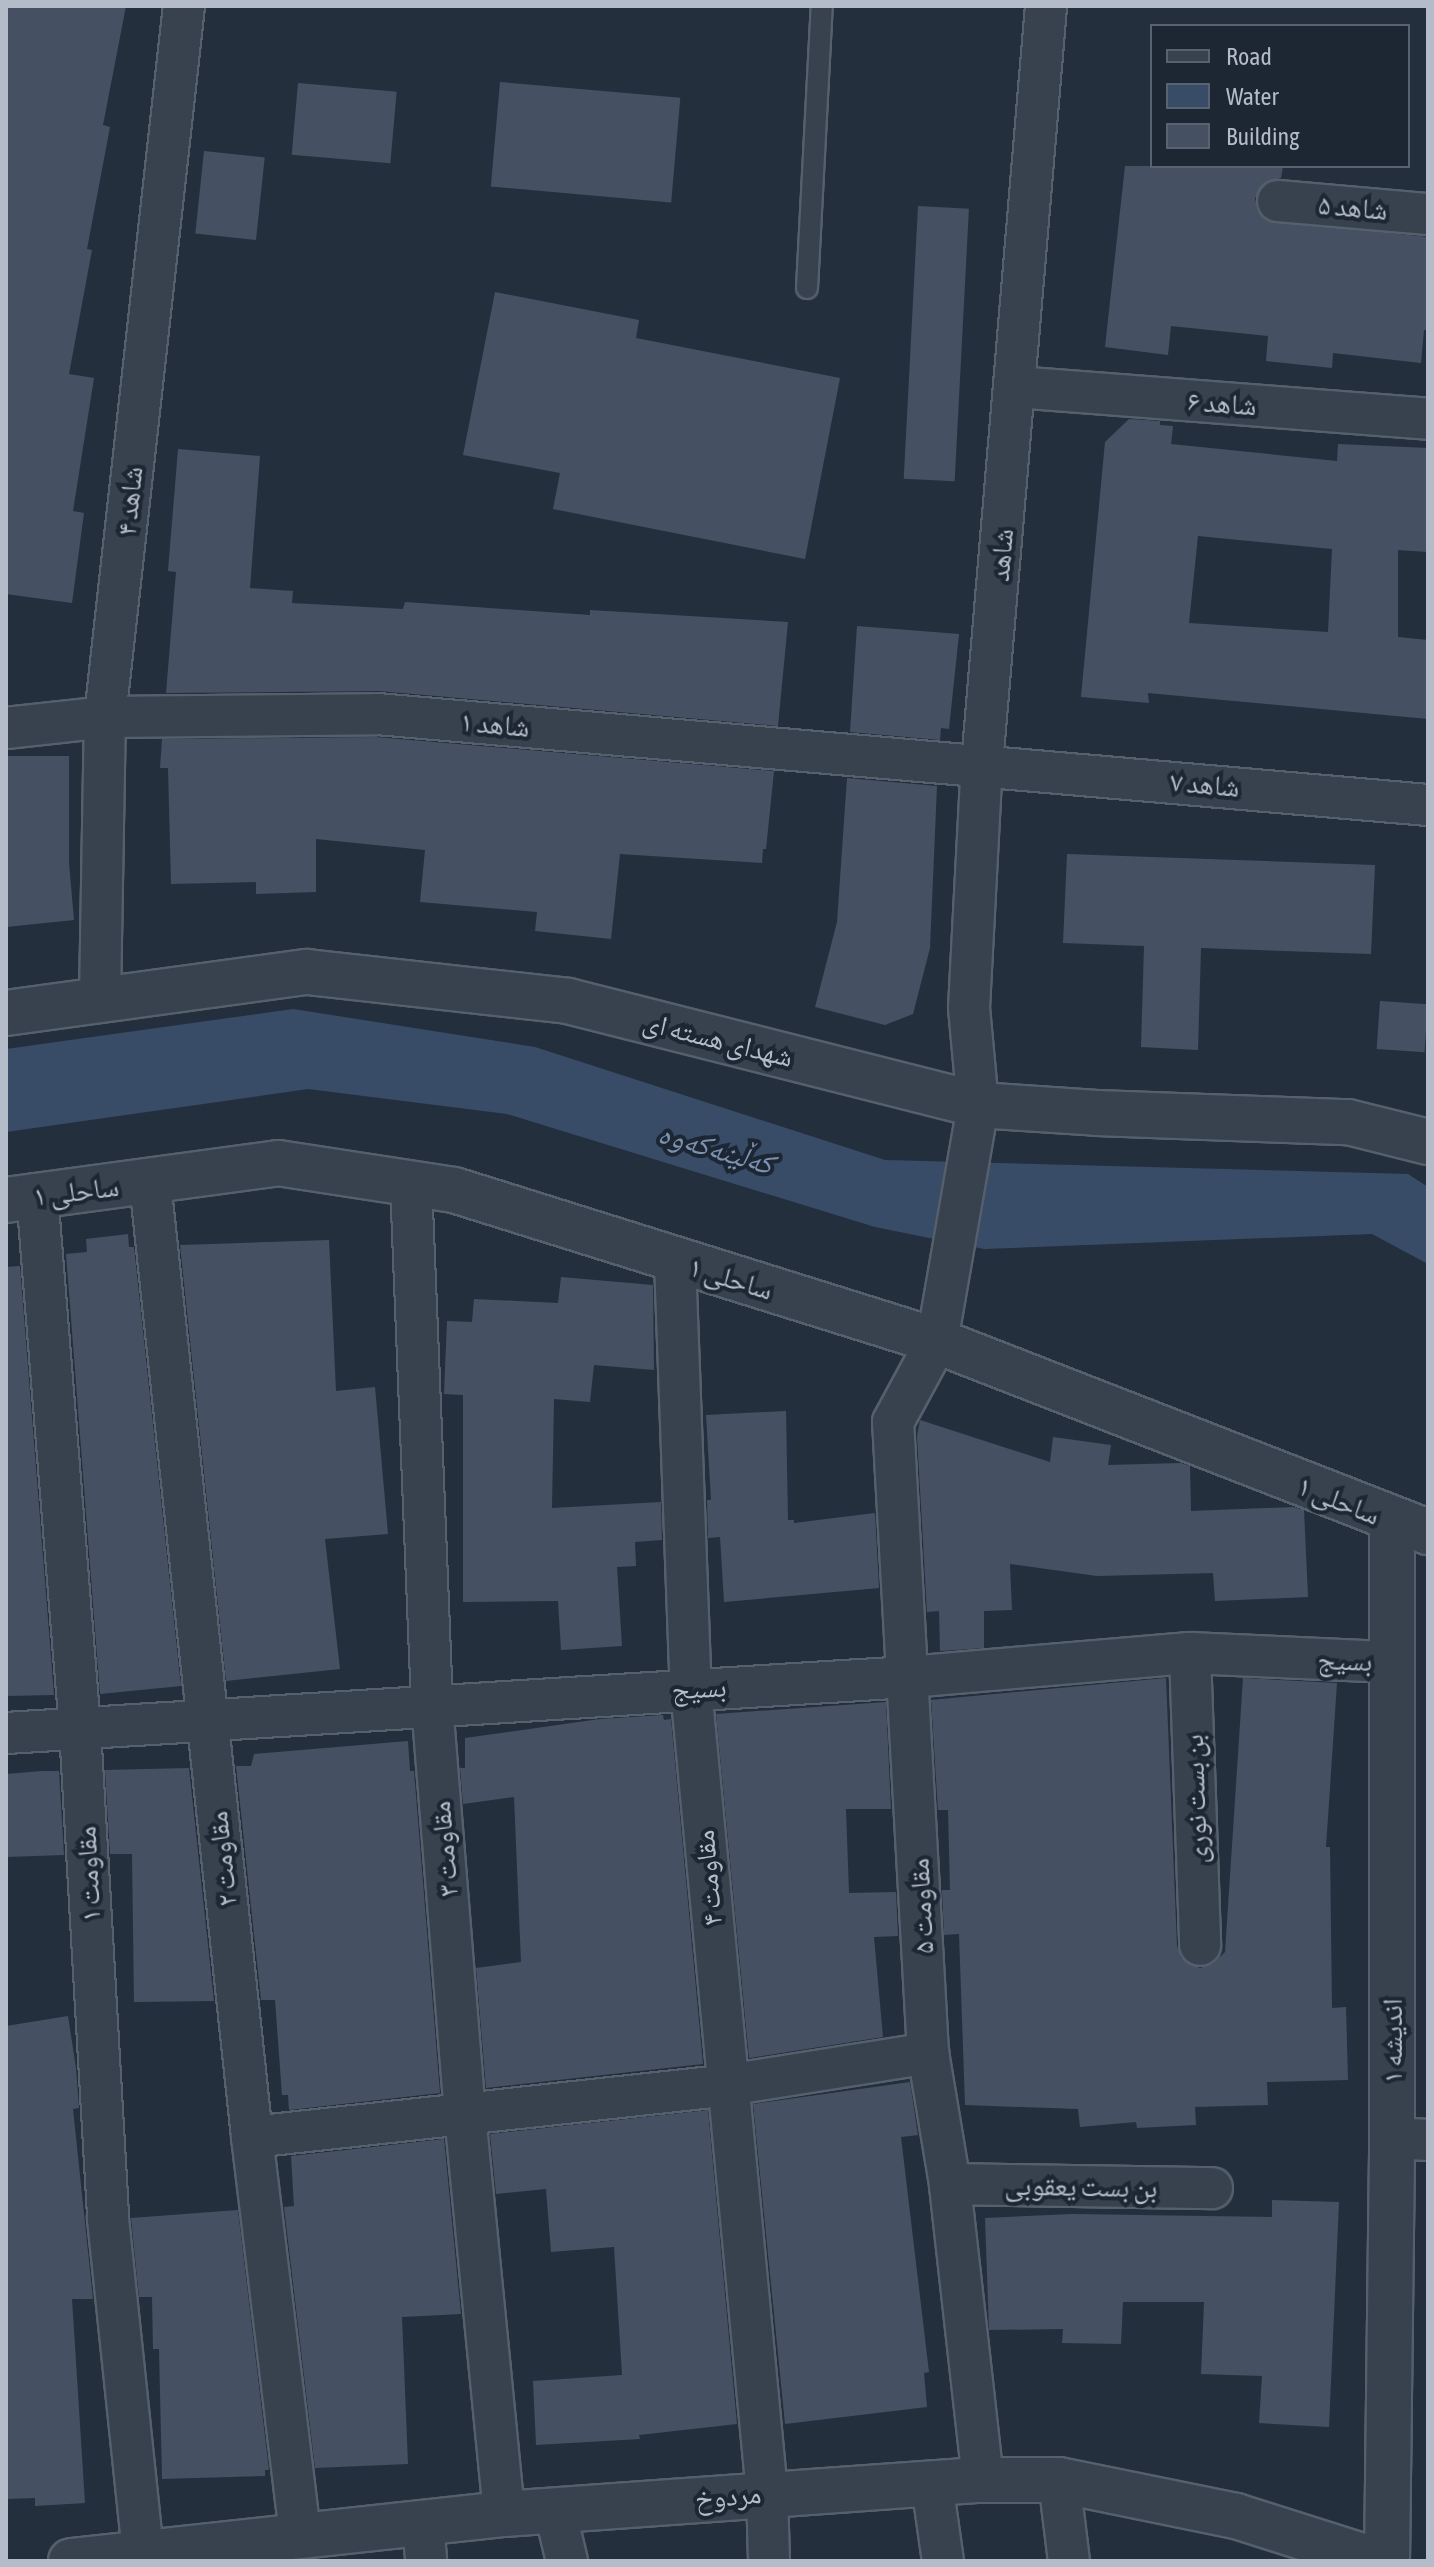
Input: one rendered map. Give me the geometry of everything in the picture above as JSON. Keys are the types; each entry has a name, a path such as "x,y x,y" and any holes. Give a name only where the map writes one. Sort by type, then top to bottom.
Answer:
{"street":[{"name":"شاهد ۴","path":"100,998 105,717 184,6"},
{"name":"شاهد","path":"937,1341 978,1105 969,1008 982,764 1046,6"},
{"name":"شاهد ۵","path":"1278,201 1428,214"},
{"name":"شاهد ۶","path":"1016,387 1428,419"},
{"name":"شاهد ۱","path":"6,728 105,717 377,714 982,764"},
{"name":"شاهد ۷","path":"982,764 1428,805"},
{"name":"شهدای هسته ای","path":"6,1013 307,972 568,1001 978,1105 1097,1113 1348,1122 1428,1142"},
{"name":"ساحلی ۱","path":"21,1197 278,1163 454,1190 937,1341 1410,1526"},
{"name":"مقاومت ۲","path":"150,1182 252,2137 300,2535"},
{"name":"مقاومت ۳","path":"411,1183 432,1704 465,2115 504,2514"},
{"name":"مقاومت ۱","path":"21,1197 80,1729 108,2219 143,2557"},
{"name":"مقاومت ۴","path":"675,1261 691,1689 767,2493 769,2561"},
{"name":"مقاومت ۵","path":"937,1341 893,1422 928,2053 950,2184 983,2480"},
{"name":"اندیشه ۱","path":"1387,2561 1410,2139 1391,1662 1410,1526"},
{"name":"بسیج","path":"6,1733 207,1722 432,1704 909,1677 1190,1653 1391,1662"},
{"name":"بن بست نوری","path":"1190,1653 1200,1945"},
{"path":"252,2137 727,2085 928,2053"},
{"name":"بن بست یعقوبی","path":"950,2184 1212,2188"},
{"name":"مردوخ","path":"71,2561 143,2557 300,2535 425,2542 504,2514 983,2480 1059,2480 1236,2516 1378,2561"},
{"path":"1059,2480 1069,2561"},
{"path":"932,2484 943,2561"},
{"path":"555,2511 567,2561"}],"lane":[{"path":"807,288 822,6"}],"water":[{"name":"کەڵینەکەوە","path":"293,1009 535,1047 885,1160 1408,1174 1428,1187 1428,1264 1372,1234 984,1249 875,1227 507,1114 308,1089 6,1132 6,1049"}],"building":[{"path":"6,6 126,6 103,125 110,127 87,249 92,250 69,374 94,378 73,511 84,513 72,603 6,594"},
{"path":"500,82 680,98 671,202 491,187"},
{"path":"298,83 397,92 390,163 292,155"},
{"path":"204,151 265,157 256,240 195,234"},
{"path":"1125,166 1283,168 1281,178 1268,181 1255,198 1257,210 1266,220 1428,237 1428,330 1424,330 1421,363 1333,353 1332,368 1266,361 1268,336 1171,326 1168,355 1105,347"},
{"path":"918,206 969,209 955,481 904,479"},
{"path":"495,292 639,320 636,338 840,378 805,559 553,509 560,473 463,455"},
{"path":"1129,419 1160,421 1160,425 1173,426 1171,444 1337,461 1338,444 1428,448 1428,552 1398,550 1398,637 1428,640 1428,719 1148,693 1149,703 1081,697 1105,442","holes":["1198,536 1332,549 1328,632 1189,623"]},
{"path":"178,449 260,456 250,588 293,591 292,603 403,609 405,602 590,615 590,610 788,622 778,726 379,691 166,693 176,572 168,571"},
{"path":"857,626 959,634 949,729 941,728 940,740 850,732"},
{"path":"376,737 774,771 762,863 620,854 611,939 535,931 537,912 420,902 425,850 316,839 316,892 256,894 256,882 171,884 168,768 160,768 162,739"},
{"path":"6,756 69,756 69,863 74,920 6,927"},
{"path":"847,778 937,786 930,948 913,1014 885,1025 815,1007 837,922"},
{"path":"1067,854 1375,865 1371,954 1201,948 1198,1050 1141,1047 1144,946 1063,943"},
{"path":"1380,1001 1428,1004 1425,1052 1377,1049"},
{"path":"128,1234 129,1247 134,1247 181,1686 100,1694 66,1254 87,1252 86,1239"},
{"path":"329,1240 336,1391 375,1387 388,1534 325,1539 340,1669 226,1681 180,1245"},
{"path":"20,1266 54,1695 6,1696 6,1267"},
{"path":"561,1277 653,1285 654,1370 594,1365 590,1402 554,1399 552,1508 661,1502 662,1540 635,1542 636,1566 617,1567 622,1646 561,1650 558,1601 463,1602 463,1395 444,1394 447,1321 472,1322 474,1299 558,1303"},
{"path":"786,1411 788,1520 794,1520 794,1523 875,1513 879,1588 724,1602 720,1537 708,1538 707,1500 711,1500 706,1415"},
{"path":"920,1420 1050,1462 1053,1437 1111,1445 1108,1465 1181,1463 1190,1466 1191,1511 1294,1507 1304,1510 1308,1597 1215,1601 1213,1573 1097,1576 1010,1564 1012,1610 984,1611 984,1648 940,1651 939,1611 927,1612 917,1436"},
{"path":"1166,1678 1177,1946 1181,1958 1200,1968 1213,1964 1225,1952 1243,1678 1337,1683 1326,1847 1330,1847 1332,2008 1346,2007 1348,2080 1267,2082 1268,2105 1195,2107 1196,2125 1137,2128 1136,2122 1080,2127 1078,2109 965,2105 959,1934 944,1935 942,1890 950,1890 948,1810 938,1810 931,1700"},
{"path":"886,1702 891,1809 846,1809 849,1893 896,1892 898,1936 874,1937 883,2037 749,2058 716,1714"},
{"path":"663,1715 664,1720 671,1719 703,2064 486,2088 476,1968 521,1962 514,1797 463,1804 460,1768 465,1768 465,1738 600,1719"},
{"path":"408,1741 410,1771 414,1771 440,2093 289,2110 288,2095 282,2095 275,2000 261,2000 236,1766 251,1766 254,1754"},
{"path":"189,1768 214,2001 134,2002 132,1854 110,1854 105,1770"},
{"path":"59,1771 64,1855 6,1857 6,1774"},
{"path":"68,2016 76,2068 79,2108 73,2109 93,2299 72,2299 85,2503 35,2506 35,2498 6,2499 6,2026"},
{"path":"910,2082 918,2135 901,2137 929,2372 924,2373 927,2407 785,2424 753,2104"},
{"path":"708,2110 737,2424 639,2435 640,2439 536,2445 533,2381 622,2375 614,2247 551,2252 546,2189 496,2194 490,2134"},
{"path":"444,2139 461,2314 402,2317 408,2464 315,2468 284,2207 294,2206 291,2156"},
{"path":"1272,2200 1339,2202 1329,2427 1259,2423 1262,2376 1201,2374 1204,2302 1123,2302 1121,2344 1062,2343 1063,2329 989,2330 985,2218 1072,2214 1272,2217"},
{"path":"238,2210 269,2470 265,2470 265,2476 162,2479 159,2349 153,2349 152,2297 139,2297 131,2218"}]}
